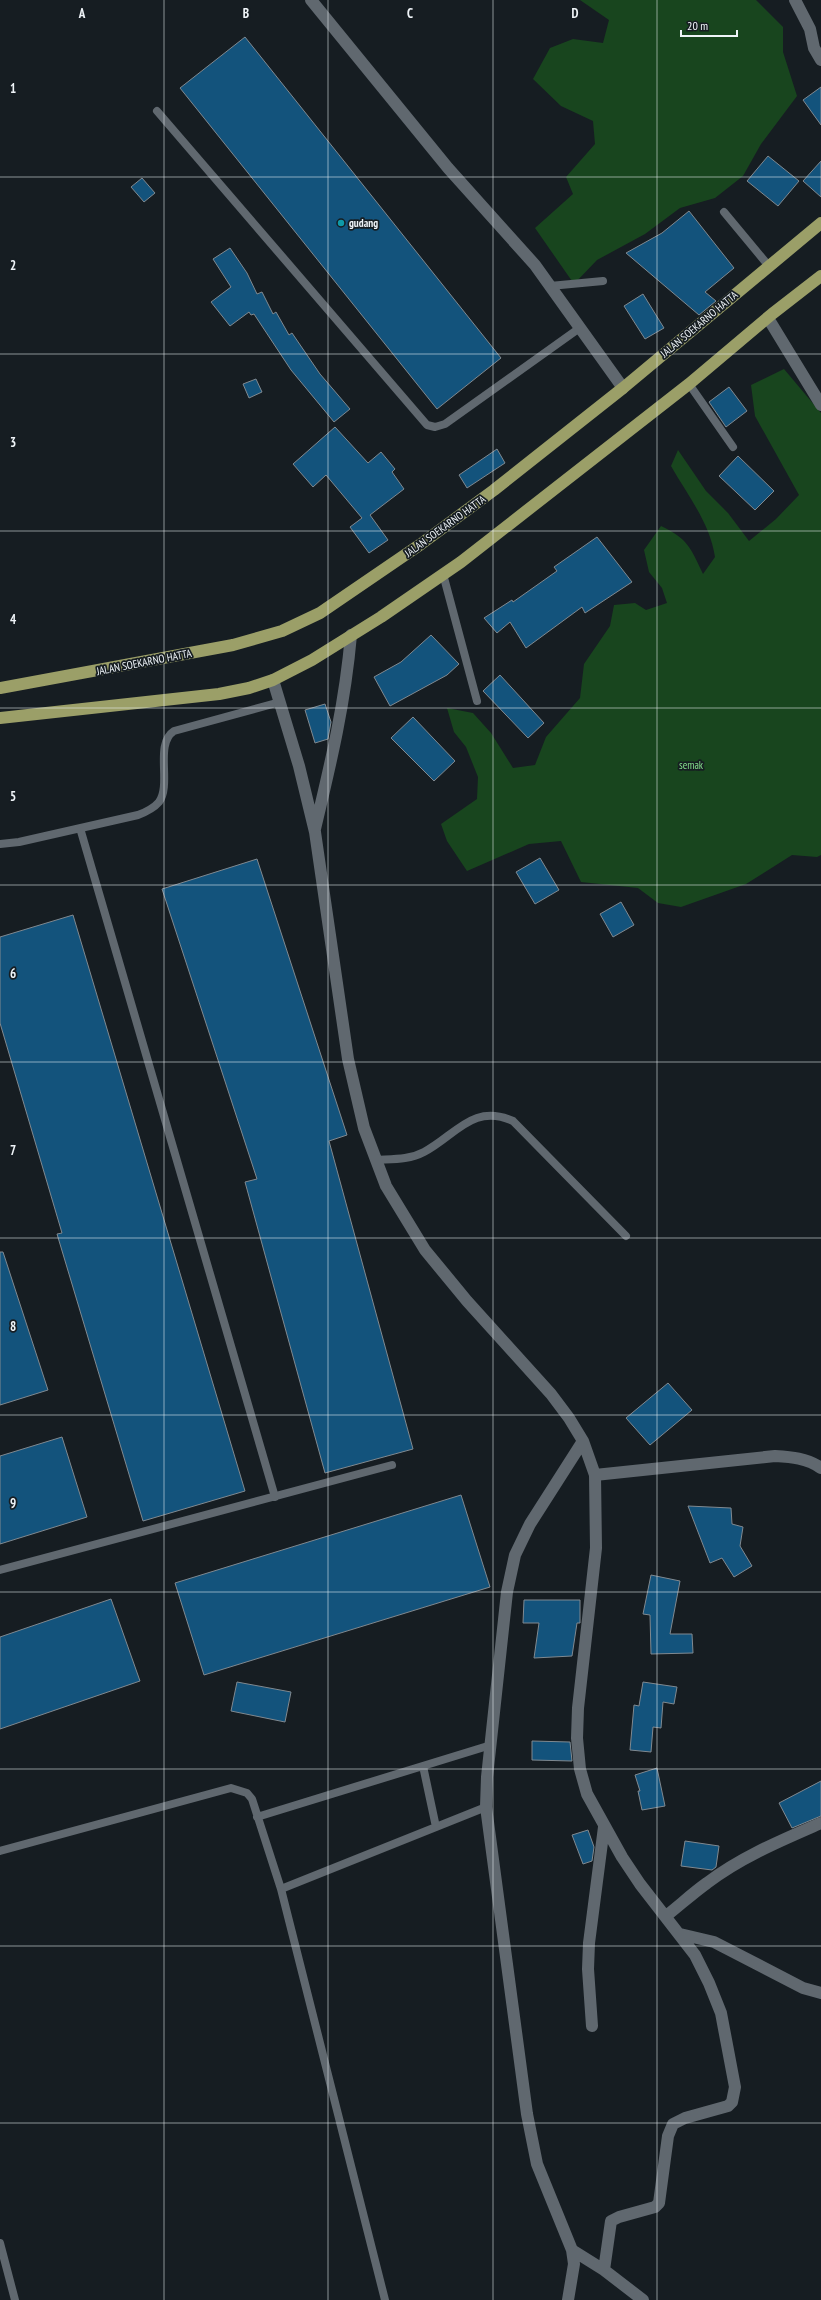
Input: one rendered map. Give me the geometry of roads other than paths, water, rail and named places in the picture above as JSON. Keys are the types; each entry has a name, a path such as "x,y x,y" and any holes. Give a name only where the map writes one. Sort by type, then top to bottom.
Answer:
{"highway":[{"name":"JALAN SOEKARNO HATTA","path":"0,688 233,645 282,631 320,613 421,544 623,388 768,265 821,223"},
{"path":"0,718 219,694 249,688 273,680 312,660 351,636 443,574 689,384 821,276"}],"street":[{"path":"311,0 448,168 510,236 581,327 623,388"},
{"path":"794,0 810,29 814,48 821,60"},
{"path":"768,318 821,405"},
{"path":"314,832 340,726 347,685 351,636"},
{"path":"273,680 299,766 314,832 348,1059 364,1128 386,1186 425,1250 467,1301 551,1394 583,1441 595,1475 596,1548 578,1708 577,1738 580,1769 587,1794 604,1827 640,1884 695,1955 721,2013 735,2088 732,2102 728,2106 685,2118 673,2124 668,2136 659,2203 651,2209 619,2216 611,2221 604,2270"},
{"path":"568,2300 574,2264 572,2250 536,2164 526,2106 486,1807 507,1592 515,1555 530,1524 583,1441"},
{"path":"595,1475 775,1456 795,1457 814,1463 821,1468"},
{"path":"666,1916 708,1882 728,1869 773,1844 821,1823"},
{"path":"592,2026 588,1969 589,1943 604,1827"},
{"path":"680,1934 714,1942 803,1988 821,1993"},
{"path":"572,2250 604,2270 643,2300"}],"lane":[{"path":"157,111 427,425 435,427 445,424 581,327"},
{"path":"724,212 768,265"},
{"path":"550,286 603,281"},
{"path":"689,384 733,447"},
{"path":"443,574 477,701"},
{"path":"0,844 19,842 138,815 152,808 159,801 163,791 165,746 169,734 174,731 280,702"},
{"path":"80,828 275,1497"},
{"path":"376,1160 412,1157 424,1152 462,1125 479,1117 491,1114 502,1116 513,1121 626,1236"},
{"path":"0,1570 392,1466"},
{"path":"257,1817 491,1745"},
{"path":"423,1766 436,1827"},
{"path":"0,1851 231,1788 247,1793 257,1817 281,1889 385,2300"},
{"path":"281,1889 486,1807"},
{"path":"0,2244 15,2300"}],"place":[{"name":"gudang","path":"341,223"}],"park label":[{"name":"semak","path":"691,765"}]}
